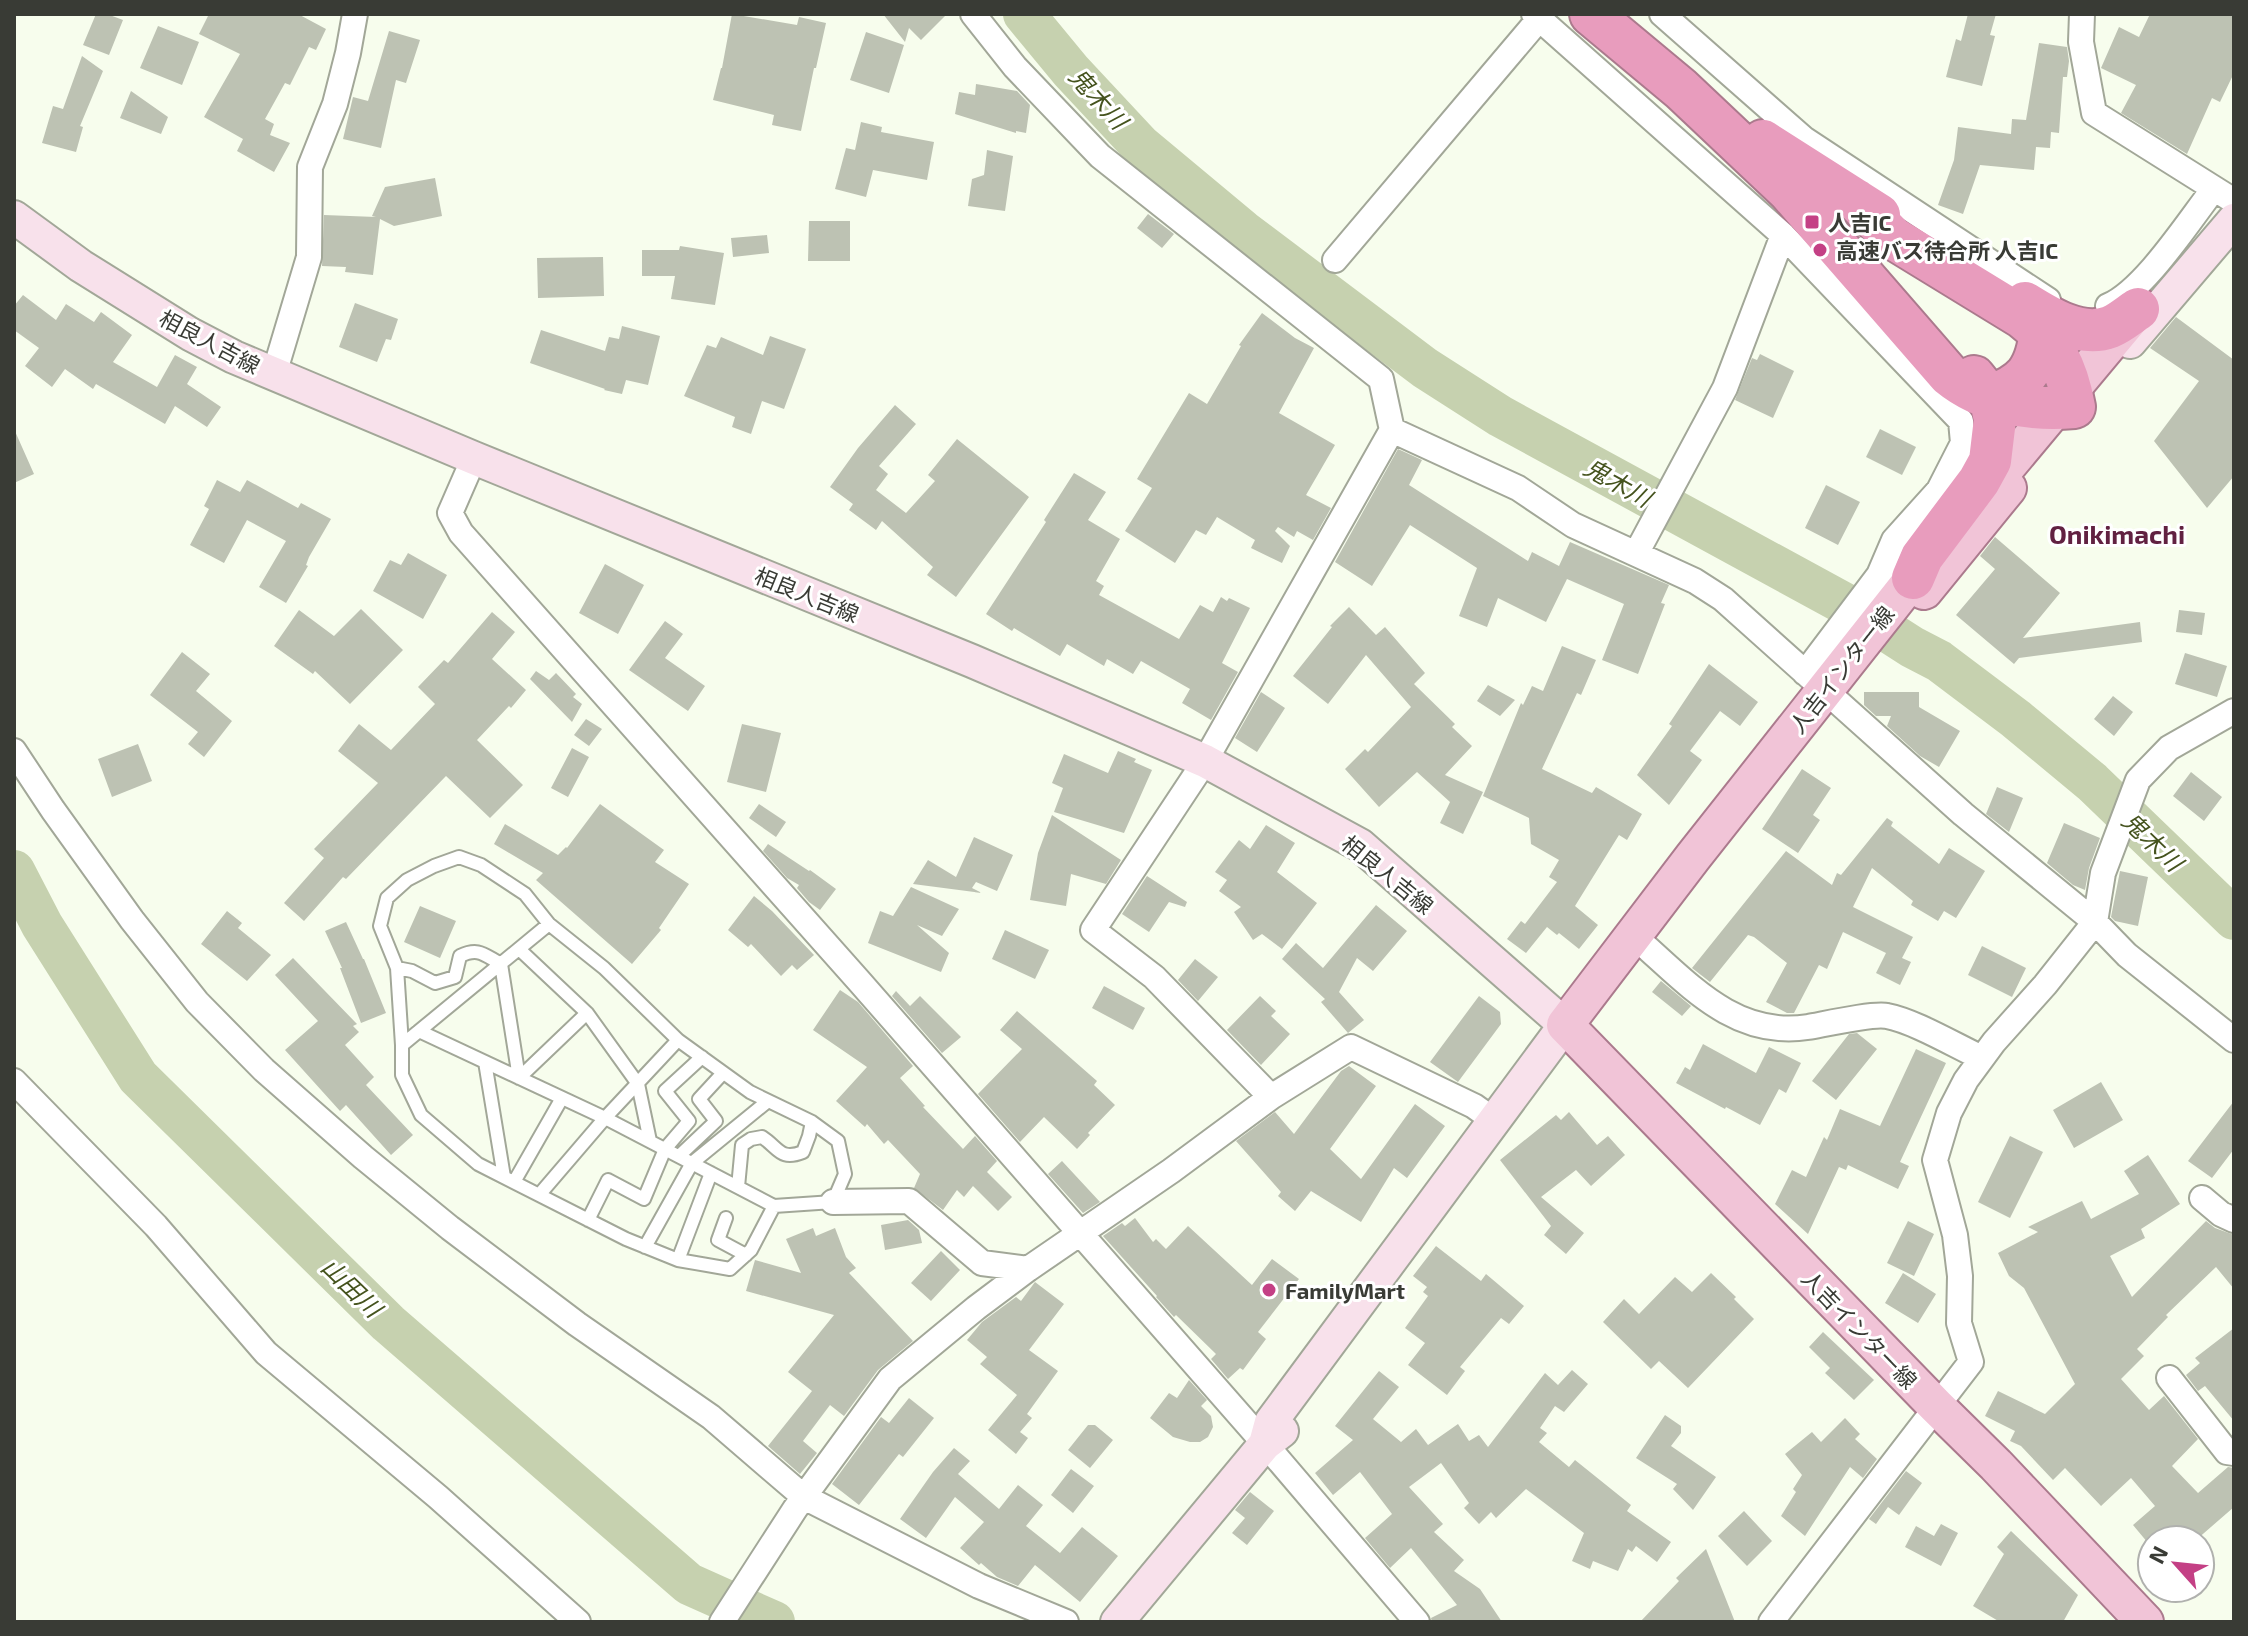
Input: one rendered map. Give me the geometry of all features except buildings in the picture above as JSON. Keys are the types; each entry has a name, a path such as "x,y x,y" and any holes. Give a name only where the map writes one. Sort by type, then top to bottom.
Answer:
{"highway":[{"path":"1591,14 1681,89 1789,191 1949,375 1966,389 2029,407 2067,402 2056,352 2041,332 2022,317 1893,238 1856,200"},
{"path":"1681,89 2041,313 2087,331 2110,327 2138,309"},
{"path":"1990,397 2020,383 2031,368 2041,332"},
{"path":"1905,590 1922,557 1979,481 1990,461 1995,419 1990,397"}],"main road":[{"path":"2138,309 2229,200"},
{"path":"2067,402 2229,200"},
{"name":"相良人吉線","path":"14,217 81,266 190,334 234,357 972,661 1205,761 1360,845 1570,1031"},
{"name":"人吉インター線","path":"1570,1031 1693,857 1863,636 2067,402 2138,309"},
{"name":"人吉インター線","path":"1570,1031 1645,946 1823,688"},
{"path":"1265,1444 1271,1422 1495,1121 1570,1031"},
{"path":"1117,1622 1265,1444 1281,1432 1570,1031"},
{"name":"人吉インター線","path":"1570,1031 1996,1465 2145,1622"}],"street":[{"path":"274,374 309,257 310,167 335,104 355,14"},
{"path":"973,14 1015,67 1100,156 1381,379 1392,430 1205,761 1093,930 1154,977 1271,1097"},
{"path":"1662,14 1804,139 2033,292 2062,308 2088,315 2117,303 2138,286 2229,200 2094,113 2081,42 2082,14"},
{"path":"1335,260 1537,16 1783,235 1961,421 1963,443 1939,490 1894,540 1905,590"},
{"path":"1637,552 1725,388 1783,235"},
{"path":"1392,430 1518,488 1573,525 1637,552 1723,599 1963,814 2095,922 2127,955 2234,1040"},
{"path":"474,458 450,513 461,533 827,945 1417,1622"},
{"path":"1771,1622 1971,1362 1959,1323 1960,1276 1955,1235 1935,1160 1949,1113 1966,1080 1994,1042 2095,922 2103,873 2138,780 2169,748 2234,711"},
{"path":"14,751 132,920 197,1002 264,1070 363,1157 450,1228 577,1324 711,1417 799,1503 979,1586 1066,1622"},
{"path":"1645,946 1701,996 1725,1011 1762,1027 1801,1028 1885,1015 1982,1058"},
{"path":"722,1622 799,1503 890,1379 1028,1269 1171,1171 1271,1097 1351,1047 1474,1106 1495,1121"},
{"path":"14,1081 156,1226 266,1353 438,1497 578,1622"},
{"path":"2202,1198 2221,1214 2234,1220"},
{"path":"833,1202 909,1201 982,1263 1028,1269"},
{"path":"2169,1378 2227,1452 2234,1453"}],"lane":[{"path":"419,1031 605,1118 774,1206 833,1202 845,1174 838,1141 812,1122 750,1092 678,1040 604,968 549,924 525,894 481,865 459,857 407,880 387,898 380,926 397,968 402,1075 421,1115 478,1164 588,1220 678,1260 730,1269 751,1250 774,1206"},
{"path":"402,1045 549,924"},
{"path":"519,949 587,1013 638,1084 650,1141"},
{"path":"397,968 412,971 435,983 455,977 460,956 468,952 477,951 501,964"},
{"path":"501,964 519,1078"},
{"path":"519,1078 587,1013"},
{"path":"539,1195 678,1040"},
{"path":"588,1220 608,1180 644,1199 665,1149 689,1121 665,1091 702,1057"},
{"path":"485,1062 509,1180"},
{"path":"679,1156 716,1121 699,1099 723,1073"},
{"path":"509,1180 562,1098"},
{"path":"645,1247 692,1163 768,1101"},
{"path":"738,1187 742,1145 762,1137 782,1155 794,1155 803,1152 812,1122"},
{"path":"678,1260 711,1173"},
{"path":"726,1218 718,1240 746,1255"}],"waterway":[{"name":"鬼木川","path":"1024,14 1071,71 1141,146 1243,231 1425,368 1500,416 1845,604 1939,661 2092,782 2234,919"},
{"name":"山田川","path":"14,871 42,925 138,1077 388,1323 689,1584 774,1622"}],"place":[{"name":"人吉IC","path":"1812,222"},
{"name":"高速バス待合所 人吉IC","path":"1820,250"},
{"name":"FamilyMart","path":"1269,1290"}],"district":[{"name":"Onikimachi","path":"2117,533"}]}
